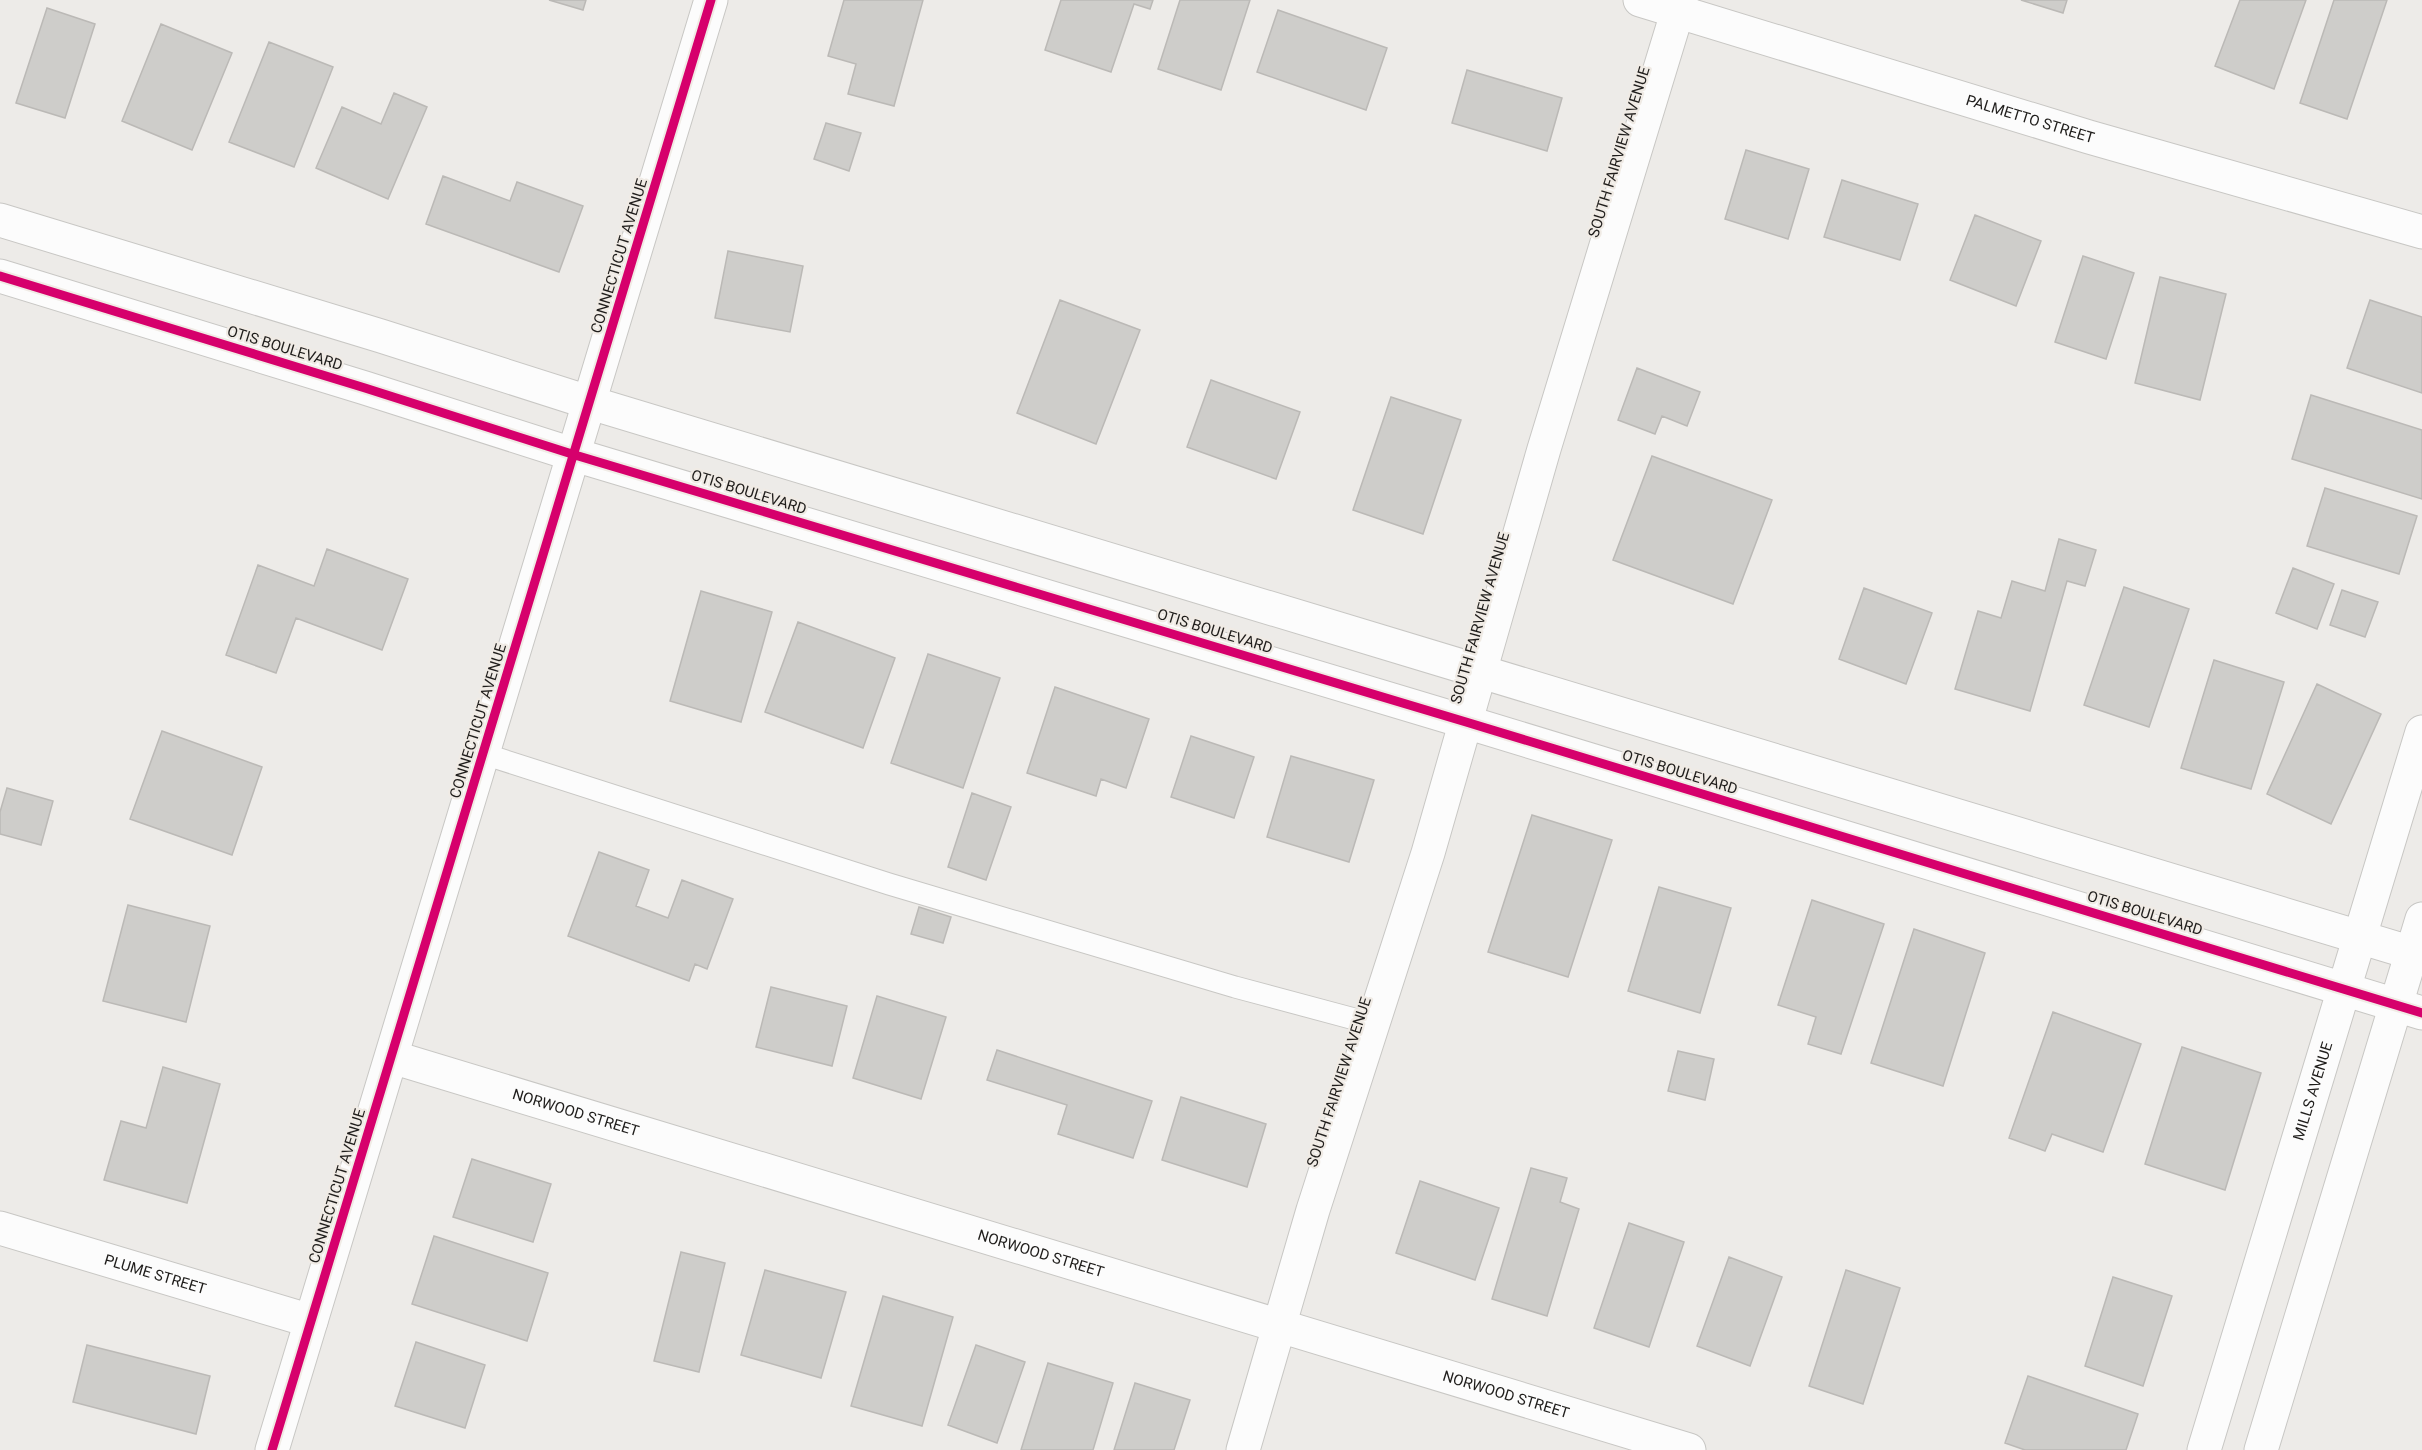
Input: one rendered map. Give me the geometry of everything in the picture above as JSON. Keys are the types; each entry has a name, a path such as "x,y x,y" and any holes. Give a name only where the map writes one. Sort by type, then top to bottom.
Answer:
{"street":[{"name":"CONNECTICUT AVENUE","path":"272,1450 591,403 711,0"},
{"name":"PALMETTO STREET","path":"1640,0 1680,6 2089,137 2422,231"},
{"name":"SOUTH FAIRVIEW AVENUE","path":"1243,1450 1313,1210 1428,853 1544,449 1680,6"},
{"path":"0,220 381,336 591,403 2417,954"},
{"name":"OTIS BOULEVARD","path":"0,276 575,455 1466,722 2409,1009"},
{"name":"MILLS AVENUE","path":"2204,1450 2422,732"},
{"path":"2261,1450 2409,1009 2422,918"},
{"name":"NORWOOD STREET","path":"392,1057 1689,1450"},
{"name":"PLUME STREET","path":"0,1228 311,1322"}],"lane":[{"path":"484,754 889,884 1235,987 1373,1024"}],"building":[{"path":"549,0 586,0 583,10"},
{"path":"844,0 923,0 894,106 848,94 856,64 828,56"},
{"path":"1061,0 1153,0 1150,9 1134,4 1111,72 1045,50"},
{"path":"1180,0 1250,0 1221,90 1158,69"},
{"path":"2021,0 2067,0 2063,13"},
{"path":"2240,0 2306,0 2274,89 2215,66"},
{"path":"2334,0 2387,0 2347,119 2300,103"},
{"path":"47,8 95,24 65,118 16,103"},
{"path":"1278,10 1387,48 1366,110 1257,72"},
{"path":"161,24 232,53 192,150 122,121"},
{"path":"269,42 333,67 294,167 229,142"},
{"path":"1467,70 1562,98 1547,151 1452,123"},
{"path":"394,93 427,107 388,199 316,168 342,107 381,124"},
{"path":"826,123 861,133 849,171 814,159"},
{"path":"1746,150 1809,169 1788,239 1725,219"},
{"path":"443,176 510,201 517,182 583,206 559,272 426,224"},
{"path":"1842,180 1918,204 1900,260 1824,237"},
{"path":"1975,215 2041,241 2016,306 1950,280"},
{"path":"728,251 803,266 790,332 715,318"},
{"path":"2083,256 2134,273 2106,359 2055,342"},
{"path":"2160,277 2226,294 2200,400 2135,383"},
{"path":"1060,300 1140,330 1096,444 1017,413"},
{"path":"2370,300 2422,317 2422,393 2347,368"},
{"path":"1637,368 1700,392 1687,426 1662,416 1655,434 1618,420"},
{"path":"1211,380 1300,412 1276,479 1187,447"},
{"path":"2311,395 2422,430 2422,499 2292,459"},
{"path":"1391,397 1461,420 1423,534 1353,510"},
{"path":"1652,456 1772,500 1733,604 1613,560"},
{"path":"2325,488 2417,516 2399,574 2307,546"},
{"path":"2059,539 2096,550 2085,586 2067,581 2030,711 1955,689 1978,611 2001,618 2012,581 2045,591"},
{"path":"327,549 408,579 382,650 296,618 276,673 226,655 258,565 314,586"},
{"path":"2293,568 2334,584 2317,629 2276,613"},
{"path":"2124,587 2189,609 2149,727 2084,705"},
{"path":"1864,588 1932,613 1906,684 1839,659"},
{"path":"2342,590 2378,602 2365,637 2330,625"},
{"path":"701,591 772,612 741,722 670,701"},
{"path":"798,622 895,658 863,748 765,712"},
{"path":"928,654 1000,678 963,788 891,763"},
{"path":"2214,660 2284,682 2251,789 2181,768"},
{"path":"2317,684 2381,714 2331,824 2267,794"},
{"path":"1055,687 1149,719 1126,788 1101,779 1096,796 1027,773"},
{"path":"162,731 262,767 232,855 130,819"},
{"path":"1191,736 1254,757 1234,818 1171,797"},
{"path":"1291,756 1374,780 1349,862 1267,837"},
{"path":"7,788 53,801 41,845 0,834 0,812"},
{"path":"972,793 1011,807 986,880 948,867"},
{"path":"1532,815 1612,840 1568,977 1488,952"},
{"path":"599,852 649,870 636,906 668,918 682,880 733,899 707,969 695,964 689,981 568,936"},
{"path":"1659,887 1731,908 1700,1013 1628,991"},
{"path":"1812,900 1884,924 1841,1054 1808,1044 1816,1017 1778,1005"},
{"path":"128,905 210,926 186,1022 103,1001"},
{"path":"919,907 951,917 943,943 911,934"},
{"path":"1914,929 1985,953 1943,1086 1871,1063"},
{"path":"771,987 847,1006 832,1066 756,1047"},
{"path":"877,996 946,1017 921,1099 853,1078"},
{"path":"2053,1012 2141,1044 2103,1152 2052,1134 2045,1151 2009,1138"},
{"path":"2182,1047 2261,1073 2225,1190 2145,1164"},
{"path":"997,1050 1152,1101 1133,1158 1058,1134 1067,1105 987,1080"},
{"path":"1678,1051 1714,1059 1705,1100 1668,1091"},
{"path":"163,1067 220,1084 187,1203 104,1180 121,1121 146,1128"},
{"path":"1181,1097 1266,1124 1247,1187 1162,1160"},
{"path":"472,1159 551,1184 533,1242 453,1217"},
{"path":"1531,1168 1567,1178 1560,1202 1579,1209 1547,1316 1492,1299"},
{"path":"1420,1181 1499,1208 1475,1280 1396,1253"},
{"path":"1629,1223 1684,1242 1649,1347 1594,1328"},
{"path":"434,1236 548,1273 527,1341 412,1304"},
{"path":"681,1252 725,1263 699,1372 654,1361"},
{"path":"1729,1257 1782,1277 1750,1366 1697,1346"},
{"path":"765,1270 846,1292 821,1378 741,1355"},
{"path":"1846,1270 1900,1288 1863,1404 1809,1386"},
{"path":"2113,1277 2172,1296 2143,1386 2085,1366"},
{"path":"883,1296 953,1317 922,1426 851,1406"},
{"path":"416,1342 485,1365 465,1428 395,1406"},
{"path":"87,1345 210,1376 196,1434 73,1402"},
{"path":"976,1345 1025,1362 997,1443 948,1425"},
{"path":"1048,1363 1113,1383 1093,1450 1021,1450"},
{"path":"2028,1376 2138,1414 2126,1450 2025,1450 2005,1443"},
{"path":"1135,1383 1190,1400 1174,1450 1114,1450"}],"cycle path":[{"path":"272,1450 711,0"},
{"path":"0,276 575,455 1466,722 2422,1013"}]}
